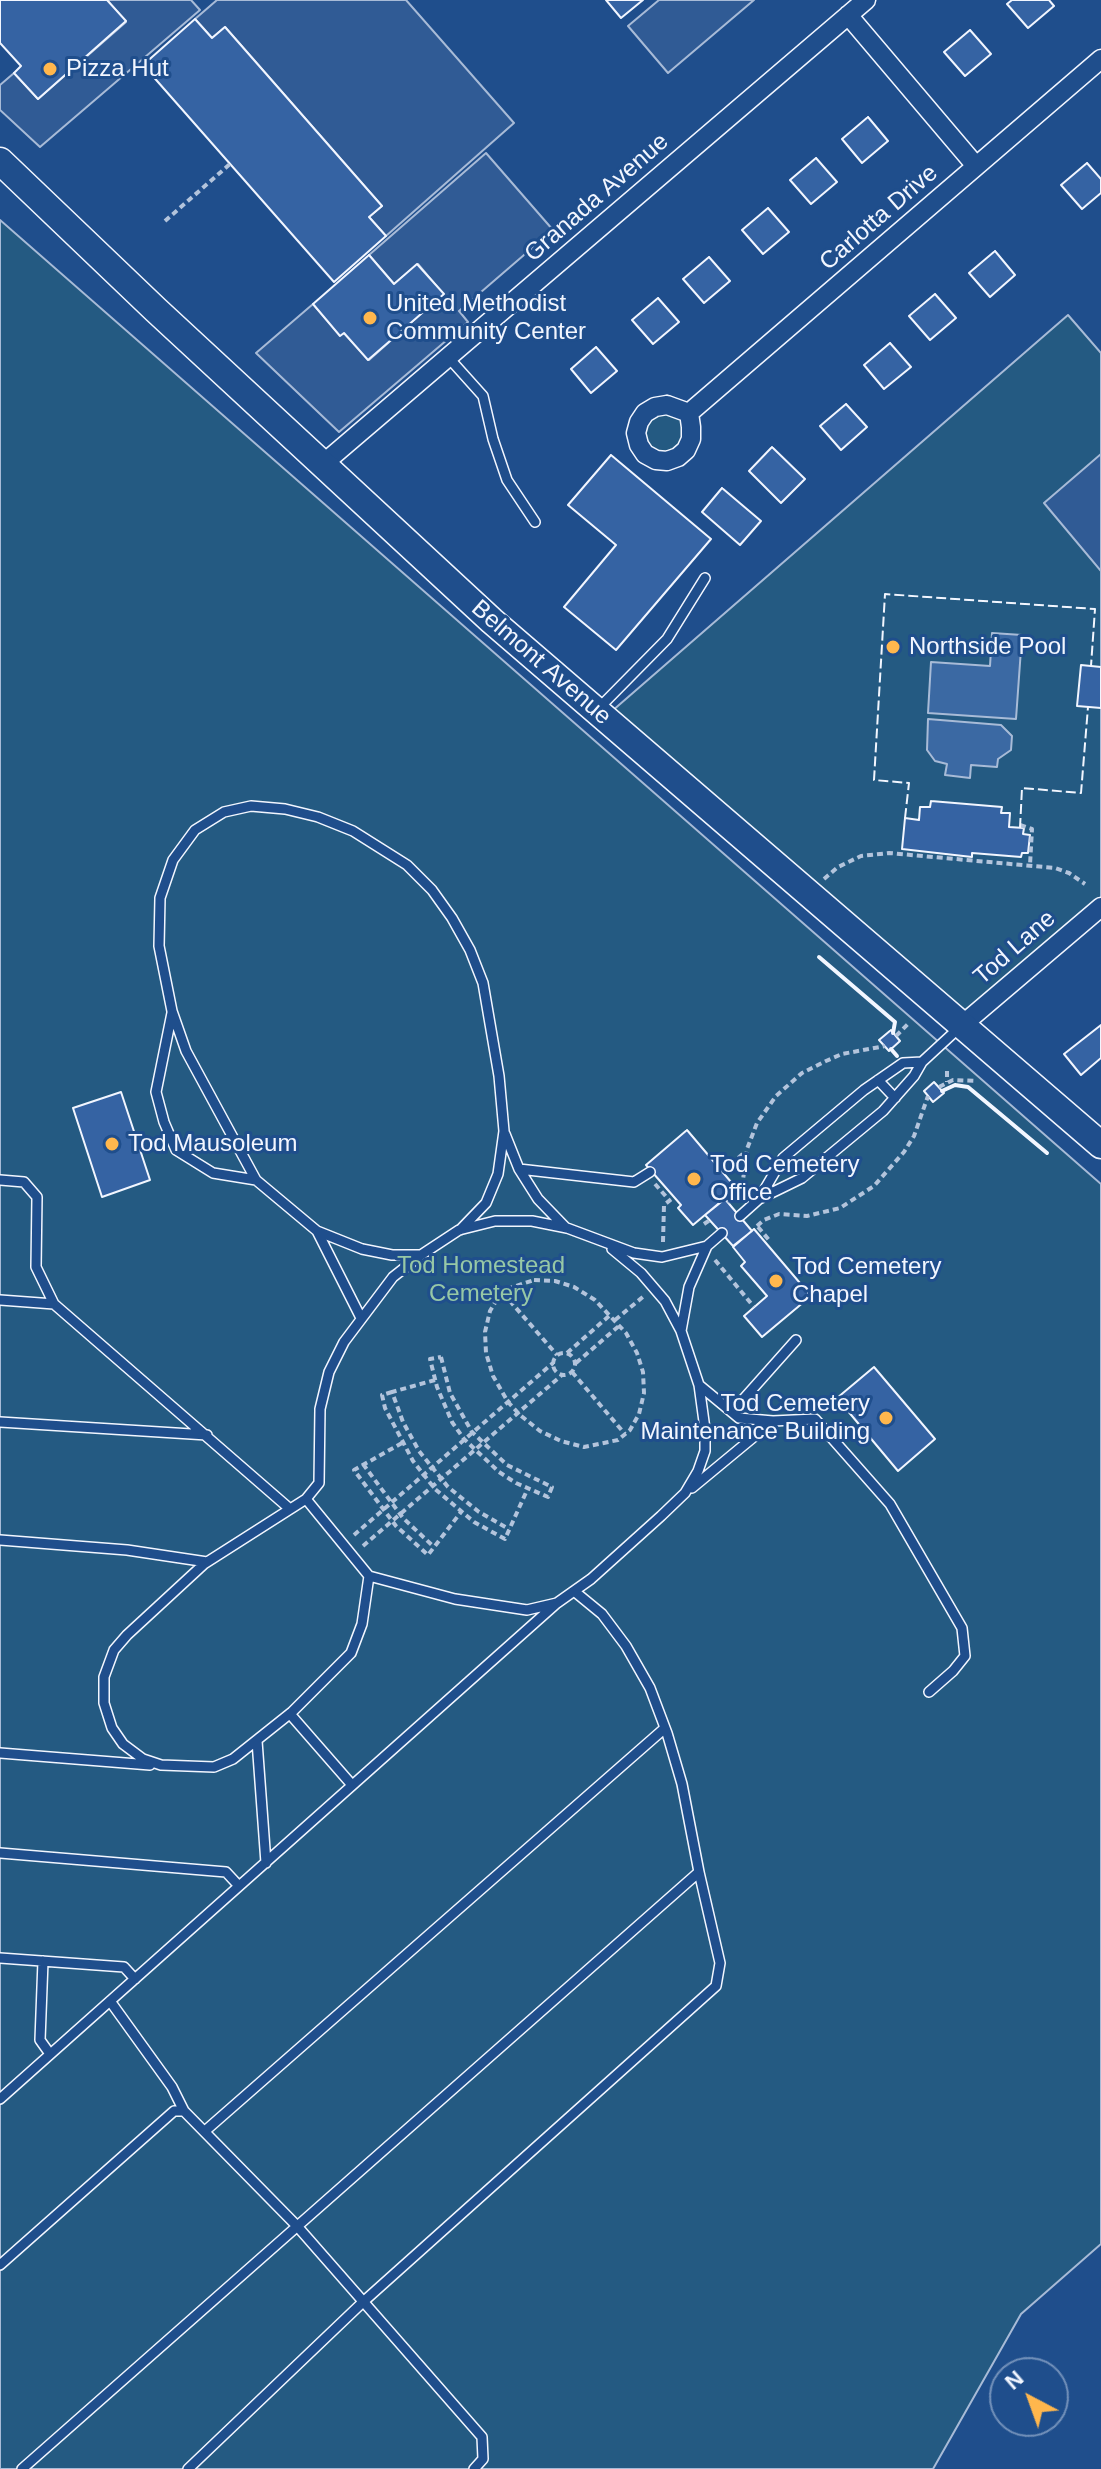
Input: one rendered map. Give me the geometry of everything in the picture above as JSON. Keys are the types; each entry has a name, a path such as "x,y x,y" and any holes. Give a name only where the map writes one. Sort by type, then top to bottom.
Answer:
{"main road":[{"name":"Belmont Avenue","path":"0,161 492,621 1101,1145"}],"street":[{"name":"Granada Avenue","path":"323,464 866,0"},
{"path":"848,15 976,166"},
{"name":"Carlotta Drive","path":"689,413 1101,59"},
{"name":"Tod Lane","path":"961,1026 1101,907"}],"lane":[{"path":"448,357 483,396 507,480 535,522"},
{"path":"596,711 667,639 705,578"},
{"path":"161,1765 143,1759 123,1744 112,1728 104,1703 104,1677 114,1650 177,1586 207,1562 306,1499 319,1483 320,1409 329,1372 344,1342 393,1277 459,1230 486,1203 498,1174 504,1131 499,1076 483,983 470,950 432,890 407,865 353,831 318,817 251,806 224,812 195,830 173,860 160,898 159,946 172,1011 186,1051 256,1180 317,1231 362,1249 392,1255 421,1255"},
{"path":"172,1011 156,1092 176,1150 213,1173 256,1180"},
{"path":"740,1216 759,1199 802,1178 883,1111 914,1076 922,1062 961,1026"},
{"path":"759,1199 783,1158 878,1080 903,1063 922,1062"},
{"path":"878,1080 895,1098"},
{"path":"504,1131 519,1169 538,1199 567,1228"},
{"path":"519,1169 634,1182 653,1174"},
{"path":"0,1180 24,1182 37,1197 36,1267 54,1304 290,1509"},
{"path":"459,1230 495,1221 532,1221 567,1228 634,1253 662,1257 707,1246"},
{"path":"317,1231 361,1318"},
{"path":"681,1331 689,1287 707,1246 722,1233"},
{"path":"606,1244 626,1259 665,1301 681,1331 699,1385 705,1451 685,1493"},
{"path":"0,1300 54,1304"},
{"path":"732,1412 796,1340"},
{"path":"699,1385 739,1418 773,1421 815,1419 890,1504 962,1628 965,1656 929,1692"},
{"path":"0,2099 557,1603 773,1421"},
{"path":"0,1422 207,1435"},
{"path":"306,1499 369,1576 455,1599 527,1610 557,1603"},
{"path":"0,1540 127,1550 207,1562"},
{"path":"0,1753 214,1767 233,1759 290,1714 351,1653 362,1624 369,1576"},
{"path":"188,2469 363,2302 716,1986 720,1963 682,1784 665,1728 650,1688 626,1646 602,1614 574,1591"},
{"path":"290,1714 352,1785"},
{"path":"205,2131 665,1728"},
{"path":"257,1741 266,1863"},
{"path":"0,1853 226,1872 239,1886"},
{"path":"22,2469 699,1872"},
{"path":"0,1958 124,1967 135,1979"},
{"path":"43,1961 40,2040 50,2054"},
{"path":"110,2001 172,2087 184,2111 297,2226 482,2437 483,2459 474,2469"},
{"path":"0,2265 174,2111 184,2111"}],"path":[{"path":"165,221 230,164"},
{"path":"1020,825 1032,829 1030,865"},
{"path":"807,893 838,867 861,856 889,853 1055,868 1085,884"},
{"path":"896,1036 908,1024"},
{"path":"728,1203 743,1180 747,1149 767,1107 802,1073 842,1054 885,1046"},
{"path":"947,1071 947,1082"},
{"path":"939,1087 962,1079 977,1081"},
{"path":"750,1228 779,1214 807,1216 840,1208 874,1186 914,1136 928,1096"},
{"path":"723,1171 747,1149"},
{"path":"653,1174 652,1181 672,1199 664,1205 662,1257"},
{"path":"700,1219 704,1224 710,1220"},
{"path":"757,1226 769,1240"},
{"path":"715,1260 754,1307"},
{"path":"534,1280 555,1281 574,1287 615,1320 637,1353 644,1383 639,1414 630,1430 618,1440 603,1446 584,1447 561,1441 540,1431 508,1402 493,1376 486,1353 485,1332 490,1311 503,1293 517,1284 534,1280"},
{"path":"615,1320 654,1288"},
{"path":"503,1293 557,1355"},
{"path":"557,1355 567,1353 610,1315"},
{"path":"572,1372 575,1364 620,1325"},
{"path":"567,1353 575,1364"},
{"path":"343,1544 553,1363 557,1355"},
{"path":"441,1357 450,1393 472,1432 482,1444 517,1471 552,1487 548,1497 511,1480 474,1451 452,1422 435,1380 430,1359 441,1357"},
{"path":"553,1363 555,1370 562,1375"},
{"path":"572,1372 625,1434"},
{"path":"352,1555 562,1375 572,1372"},
{"path":"435,1380 382,1395 402,1443 423,1475 461,1512 505,1539 528,1488"},
{"path":"392,1392 407,1430 431,1468 475,1509 509,1529"},
{"path":"441,1397 450,1393"},
{"path":"398,1435 407,1430"},
{"path":"402,1443 354,1470 382,1510 428,1555 461,1512"},
{"path":"363,1464 399,1515 435,1547"},
{"path":"511,1480 517,1471"},
{"path":"469,1517 475,1509"}],"green space":[{"name":"Tod Homestead Cemetery","path":"0,220 1101,1184 1101,2244 1021,2314 997,2357 989,2357 989,2370 933,2469 0,2469"},
{"name":"Northside Pool","path":"1068,315 1101,353 1101,907 961,1026 604,718"},
{"path":"645,413 689,413 691,439 656,460 639,422"}],"shaded area":[{"path":"107,0 191,0 200,10 40,147 0,110 0,85 14,73 38,99 126,22"},
{"path":"217,0 406,0 514,123 386,236 369,217 382,206 225,27 212,38 195,19"},
{"path":"659,0 754,0 668,73 628,26"},
{"path":"486,153 553,230 459,311 468,322 339,432 256,353 313,304 340,335 344,333 369,360 443,294 418,264 394,284 369,255"},
{"path":"1101,454 1101,571 1044,503"},
{"path":"992,633 1022,635 1016,719 928,713 931,662 990,666"},
{"path":"928,719 1001,725 1012,736 1011,750 998,759 997,767 971,765 970,778 945,775 947,764 935,761 927,750"}],"building":[{"path":"0,0 107,0 126,21 38,99 14,73 21,66 0,43"},
{"path":"606,0 643,0 621,18"},
{"path":"1012,0 1049,0 1054,6 1028,28 1007,4"},
{"path":"195,19 212,38 225,27 382,206 369,217 386,236 334,282 143,65"},
{"path":"970,30 991,54 965,76 944,52"},
{"path":"868,117 888,141 862,163 842,139"},
{"path":"816,158 837,182 811,204 790,180"},
{"path":"1087,163 1101,179 1101,193 1082,209 1061,185"},
{"path":"768,208 789,232 763,254 742,230"},
{"path":"995,251 1015,275 990,297 969,273"},
{"name":"United Methodist Community Center","path":"369,255 394,284 417,264 444,294 368,360 344,333 340,336 313,304"},
{"path":"709,257 730,281 704,303 683,279"},
{"path":"935,294 956,318 930,340 909,316"},
{"path":"658,298 679,322 653,344 632,320"},
{"path":"890,343 911,367 884,389 864,365"},
{"path":"596,347 617,371 591,393 571,369"},
{"path":"846,404 867,427 841,450 820,426"},
{"path":"772,447 805,479 781,503 749,471"},
{"path":"611,455 711,539 616,650 564,607 616,545 568,505"},
{"path":"722,488 761,521 740,545 702,512"},
{"path":"1081,665 1101,667 1101,708 1077,706"},
{"path":"931,801 1002,807 1001,813 1010,813 1009,827 1024,828 1023,834 1030,835 1028,853 1022,853 1021,857 972,853 972,857 902,849 905,818 919,820 920,807 930,807"},
{"path":"1101,1025 1101,1058 1081,1075 1064,1054"},
{"path":"891,1030 900,1041 889,1051 879,1040"},
{"path":"934,1082 944,1093 933,1102 924,1091"},
{"name":"Tod Mausoleum","path":"121,1092 150,1180 102,1197 73,1108"},
{"name":"Tod Cemetery Office","path":"687,1130 731,1182 730,1194 693,1225 678,1208 681,1205 646,1165"},
{"path":"725,1199 752,1231 733,1246 705,1215"},
{"name":"Tod Cemetery Chapel","path":"754,1229 811,1296 762,1337 744,1316 767,1296 741,1266 745,1262 733,1247"},
{"name":"Tod Cemetery Maintenance Building","path":"874,1367 935,1439 898,1471 837,1398"}],"fence":[{"path":"905,818 909,783 874,780 885,594 1095,609 1091,666"},
{"path":"1020,828 1022,788 1081,793 1088,707"}],"wall":[{"path":"819,957 895,1022 893,1033"},
{"path":"891,1049 897,1056"},
{"path":"942,1091 955,1085 968,1087 1047,1153"}],"place":[{"name":"Pizza Hut","path":"50,69"},
{"name":"United Methodist Community Center","path":"370,318"},
{"name":"Northside Pool","path":"893,647"},
{"name":"Tod Mausoleum","path":"112,1144"},
{"name":"Tod Cemetery Office","path":"694,1179"},
{"name":"Tod Cemetery Chapel","path":"776,1281"},
{"name":"Tod Cemetery Maintenance Building","path":"886,1418"}]}
